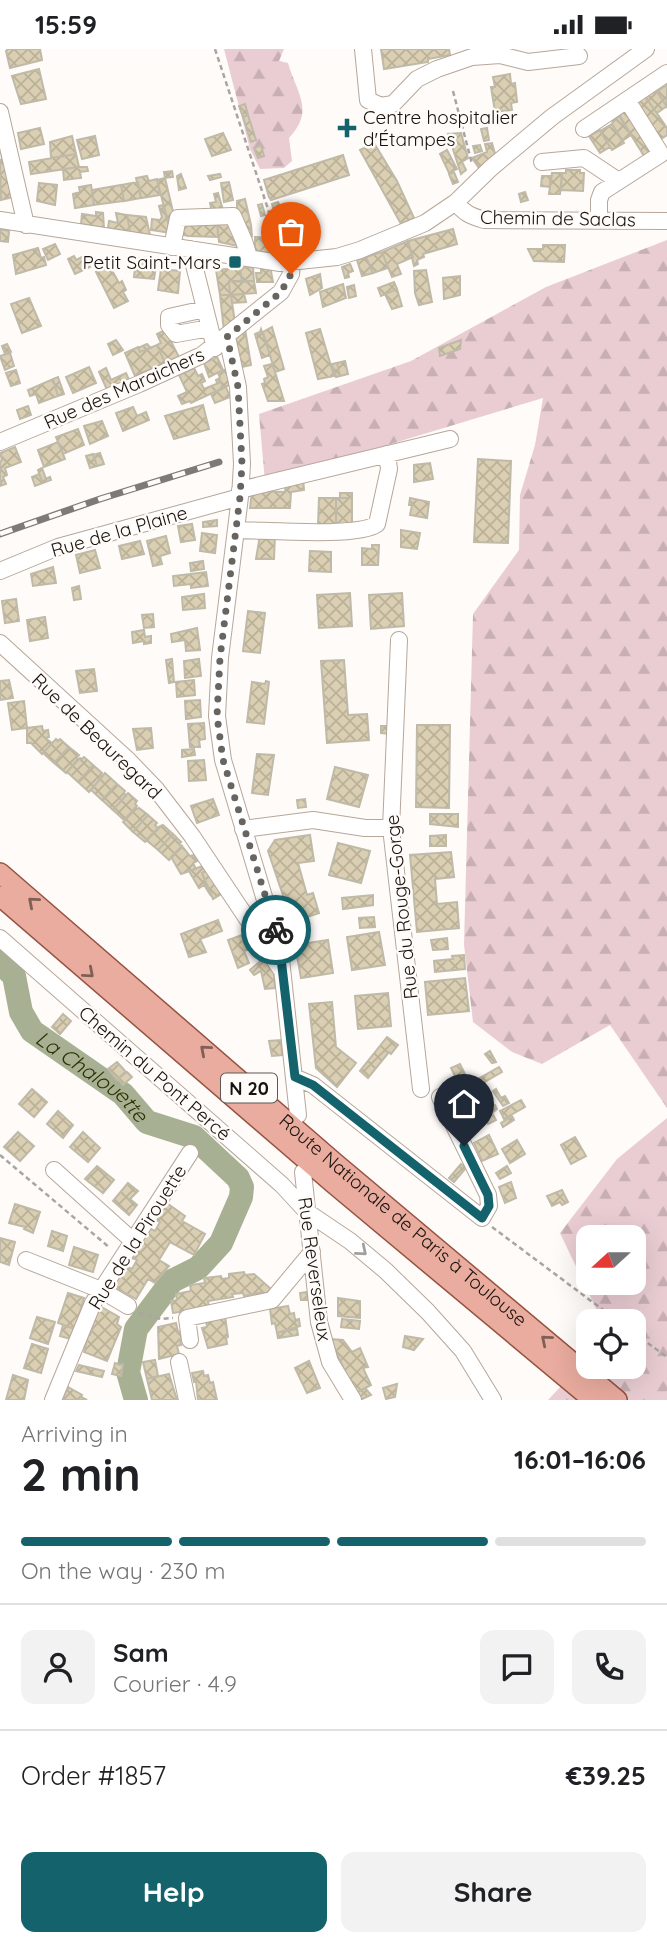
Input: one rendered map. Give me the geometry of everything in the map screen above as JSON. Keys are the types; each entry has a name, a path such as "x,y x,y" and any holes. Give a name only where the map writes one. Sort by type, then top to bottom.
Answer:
{"main road":[{"name":"Route Nationale de Paris à Toulouse","path":"0,873 336,1164 617,1400"},
{"name":"Route Nationale de Paris à Toulouse","path":"0,897 262,1123 593,1400"}],"street":[{"path":"363,49 369,100 380,106 393,104 417,79 472,57 500,55 528,62 579,56"},
{"path":"0,221 286,262 314,261 360,250 425,223 456,202 491,167 626,55 646,49"},
{"path":"584,129 667,73"},
{"path":"599,220 598,200 602,192 661,154 628,100"},
{"path":"0,112 26,225"},
{"path":"542,162 584,157 617,180"},
{"name":"Chemin de Saclas","path":"456,202 461,210 470,216 484,219 667,221"},
{"path":"172,247 178,218 233,216 249,257"},
{"path":"190,249 210,328 221,342 239,399 242,435 240,493 220,658 217,716 223,760 280,950 298,1115"},
{"name":"Rue des Maraichers","path":"0,442 151,379 221,342 281,292 291,274 286,262"},
{"path":"205,309 169,317 169,325 176,334 210,328"},
{"name":"Rue de la Plaine","path":"0,571 58,547 240,493 450,439"},
{"path":"236,530 370,529 377,524 389,469 387,454"},
{"name":"Rue du Rouge-Gorge","path":"399,640 391,828 421,1089"},
{"name":"Rue de Beauregard","path":"0,643 156,789 192,836 283,973"},
{"path":"243,829 313,820 365,828 391,828"},
{"path":"242,910 266,898"},
{"name":"Chemin du Pont Percé","path":"0,938 272,1177 307,1212 350,1241 386,1271 463,1351 493,1400"},
{"path":"295,1077 313,1085 482,1218 489,1206 488,1195 440,1097"},
{"name":"Rue de la Pirouette","path":"53,1400 93,1303 190,1153"},
{"path":"54,1170 134,1242"},
{"name":"Rue Reverseleux","path":"303,1173 319,1322 330,1361 353,1400"},
{"path":"190,1340 187,1318 272,1300 312,1252"},
{"path":"26,1260 101,1290 133,1309"},
{"path":"178,1361 187,1400"}],"path":[{"path":"215,49 286,262"},
{"path":"453,91 470,159 479,180"},
{"path":"0,1155 122,1259"},
{"path":"482,1218 602,1309"},
{"path":"133,1309 161,1319 187,1318"},
{"path":"646,1342 667,1357"}],"green space":[{"path":"224,49 284,49 279,61 288,63 302,102 302,110 297,128 289,138 292,161 284,168 260,169 250,149"},
{"path":"667,240 667,1108 610,1025 542,1064 512,1052 473,1022 464,945 473,614 519,550 520,495 535,445 543,398 265,482 259,414 411,361 546,287"},
{"path":"667,1118 667,1400 548,1400 576,1370 576,1379 646,1379 646,1309 596,1309 590,1295 646,1295 646,1225 576,1225 576,1267 560,1233 617,1159"}],"building":[{"path":"40,49 42,60 10,68 6,51"},
{"path":"381,49 449,49 450,55 428,59 428,62 384,69"},
{"path":"39,69 46,99 21,104 12,76"},
{"path":"510,74 511,84 515,83 517,102 511,103 512,110 495,112 491,87 495,87 493,77"},
{"path":"667,85 667,107 657,91"},
{"path":"656,91 667,106 657,113 644,96"},
{"path":"645,96 667,128 667,135 661,139 636,103"},
{"path":"245,104 248,115 243,117 239,106"},
{"path":"629,108 655,150 644,156 618,114"},
{"path":"248,115 256,140 251,142 243,117"},
{"path":"620,116 631,135 622,141 612,124 613,120"},
{"path":"612,124 624,143 612,150 600,131"},
{"path":"40,128 44,144 21,149 18,133"},
{"path":"487,128 489,140 484,141 481,129"},
{"path":"600,130 610,147 600,153 589,136"},
{"path":"223,133 231,150 212,156 205,139"},
{"path":"461,133 468,158 462,162 466,170 461,174 448,134"},
{"path":"72,136 76,154 51,158 50,142"},
{"path":"95,136 99,155 82,159 77,140"},
{"path":"0,142 13,197 1,200 2,159"},
{"path":"374,143 397,181 414,218 401,224 360,150"},
{"path":"492,143 495,154 479,168 472,158 487,152 485,144"},
{"path":"261,145 264,156 258,158 254,148"},
{"path":"480,145 482,151 475,153 473,146"},
{"path":"447,150 457,169 449,173 440,154"},
{"path":"76,154 79,167 31,174 29,162"},
{"path":"343,155 349,175 271,200 269,197 264,180"},
{"path":"87,167 88,171 80,172 81,178 64,180 63,169"},
{"path":"566,170 580,170 580,173 584,173 583,191 561,190 562,173 566,173"},
{"path":"172,171 173,177 165,178 164,172"},
{"path":"454,172 458,182 453,184 449,174"},
{"path":"552,173 562,173 560,194 549,194"},
{"path":"181,174 186,188 179,190 177,176"},
{"path":"220,174 221,177 210,180 208,176"},
{"path":"147,176 149,181 157,179 160,195 141,198 136,178"},
{"path":"542,176 550,176 550,187 541,186"},
{"path":"165,178 175,220 168,222 157,180"},
{"path":"138,182 141,198 124,201 121,185"},
{"path":"229,182 233,200 224,202 221,183"},
{"path":"39,183 57,185 55,205 37,201"},
{"path":"91,185 94,205 75,208 73,194 80,192 79,187"},
{"path":"121,185 124,201 94,205 92,190"},
{"path":"525,192 528,200 521,202 519,194"},
{"path":"218,193 223,210 212,212 210,203 216,202 214,194"},
{"path":"245,199 252,236 244,233 237,210 237,201"},
{"path":"278,202 283,214 290,212 297,238 283,242 272,204"},
{"path":"262,204 265,215 261,216 258,205"},
{"path":"163,205 171,233 151,230 152,219 160,220 162,217 159,206"},
{"path":"96,212 103,213 104,228 81,224 82,214 96,216"},
{"path":"116,213 127,215 130,232 108,228 109,221 118,223"},
{"path":"127,215 146,217 150,235 130,232"},
{"path":"182,220 217,220 218,237 179,234"},
{"path":"217,220 237,223 242,247 219,242"},
{"path":"0,229 9,231 8,242 0,241"},
{"path":"453,229 457,244 423,254 424,257 417,260 418,264 414,266 408,241"},
{"path":"255,237 271,238 271,253 255,251"},
{"path":"408,241 413,257 397,264 401,274 392,277 382,252"},
{"path":"55,244 60,254 48,260 43,249"},
{"path":"543,245 565,245 564,262 534,261 528,249 543,249"},
{"path":"38,248 46,265 16,274 13,255"},
{"path":"382,252 388,268 373,273 366,257"},
{"path":"74,256 76,260 84,256 90,267 75,274 68,259"},
{"path":"366,257 373,273 362,276 357,260"},
{"path":"136,258 157,261 154,279 134,277"},
{"path":"350,264 353,271 345,278 342,267"},
{"path":"109,265 119,283 122,281 126,290 123,292 128,301 114,308 96,272"},
{"path":"261,265 270,266 273,282 257,282 256,273 261,273"},
{"path":"253,267 254,281 242,282 240,268"},
{"path":"240,268 242,282 229,281 230,295 220,295 216,270"},
{"path":"161,269 180,271 178,293 158,290"},
{"path":"426,270 432,302 419,305 415,293 414,271"},
{"path":"320,274 322,288 310,295 306,279"},
{"path":"460,276 460,295 444,299 443,278"},
{"path":"229,281 254,281 256,293 230,295"},
{"path":"394,282 397,289 381,296 378,288"},
{"path":"343,284 346,298 323,307 320,292"},
{"path":"354,285 356,296 349,298 347,287"},
{"path":"397,289 402,306 392,309 385,294"},
{"path":"244,294 246,302 232,303 231,295"},
{"path":"220,295 231,295 235,323 224,331"},
{"path":"29,298 41,326 22,333 11,304"},
{"path":"272,327 284,369 275,372 263,332"},
{"path":"245,329 251,365 242,367 241,371 235,340"},
{"path":"261,329 270,355 262,358 255,334"},
{"path":"320,329 334,376 318,379 306,333"},
{"path":"165,330 179,357 165,363 157,345 161,343 157,334"},
{"path":"116,340 123,350 113,355 108,344"},
{"path":"461,340 460,349 440,356 439,348"},
{"path":"7,344 11,352 5,354 2,346"},
{"path":"147,344 151,348 140,352 138,348"},
{"path":"157,345 165,363 135,376 125,353 138,347 140,352"},
{"path":"10,353 14,366 5,370 0,356"},
{"path":"217,357 223,370 209,377 204,363"},
{"path":"345,361 348,374 340,376 337,363"},
{"path":"337,363 340,376 336,377 332,364"},
{"path":"272,364 284,401 268,401 262,384 268,377 264,366"},
{"path":"89,367 96,383 73,393 66,377"},
{"path":"106,368 111,380 126,373 130,382 108,392 99,372"},
{"path":"194,368 198,376 202,374 205,381 201,383 204,389 221,382 223,388 191,403 182,404 178,396 187,392 179,375"},
{"path":"229,368 232,384 223,388 221,382 217,383 216,380 220,378 218,373"},
{"path":"16,370 20,383 11,386 6,373"},
{"path":"58,377 64,394 58,396 53,379"},
{"path":"53,379 58,396 39,403 36,394 30,396 28,390"},
{"path":"226,387 230,397 215,403 211,394"},
{"path":"203,405 209,429 174,439 165,416"},
{"path":"28,406 31,415 20,419 17,410"},
{"path":"133,407 137,416 146,412 149,420 123,431 116,413"},
{"path":"102,421 108,436 90,444 84,426"},
{"path":"78,429 84,445 63,454 56,437"},
{"path":"58,442 65,459 44,467 38,450"},
{"path":"15,447 21,462 5,468 7,475 3,477 6,484 0,486 0,453"},
{"path":"100,453 104,464 97,466 93,455"},
{"path":"93,454 97,466 90,468 86,456"},
{"path":"478,459 511,461 508,543 474,542"},
{"path":"430,463 433,479 414,482 414,465"},
{"path":"42,468 46,479 50,477 51,480 43,483 38,470"},
{"path":"39,474 43,483 35,486 32,477"},
{"path":"303,478 304,490 291,492 290,508 250,508 252,491 285,492 286,482"},
{"path":"340,493 352,493 352,498 340,498"},
{"path":"319,498 336,498 336,525 318,525"},
{"path":"336,498 352,498 352,525 336,525"},
{"path":"410,498 429,502 427,518 410,515"},
{"path":"217,520 217,526 203,527 203,522"},
{"path":"192,524 195,540 181,542 178,526"},
{"path":"401,530 420,533 417,549 401,547"},
{"path":"202,533 217,535 215,553 200,551"},
{"path":"260,535 275,535 274,559 256,559"},
{"path":"166,536 170,553 160,556 162,564 153,566 147,541"},
{"path":"140,541 144,554 122,559 119,546"},
{"path":"372,545 379,545 378,565 362,565 362,548 372,549"},
{"path":"95,550 100,568 80,573 76,555"},
{"path":"310,551 331,552 331,572 309,571"},
{"path":"203,561 204,569 191,571 190,563"},
{"path":"53,567 56,583 33,586 31,574"},
{"path":"206,572 208,586 174,586 173,576"},
{"path":"79,586 81,599 74,600 72,588"},
{"path":"350,593 352,626 319,628 317,595"},
{"path":"402,593 404,626 371,629 369,595"},
{"path":"204,594 205,608 183,610 182,597"},
{"path":"16,599 19,621 5,623 2,601"},
{"path":"248,611 265,613 260,653 243,651"},
{"path":"153,614 154,627 144,628 142,615"},
{"path":"45,617 48,638 30,641 27,620"},
{"path":"197,628 200,650 186,651 185,640 172,642 171,634"},
{"path":"144,630 145,637 151,636 151,643 133,643 132,632"},
{"path":"172,659 174,682 169,683 166,660"},
{"path":"199,659 201,676 185,678 184,661"},
{"path":"344,660 348,715 367,714 369,740 327,743 321,661"},
{"path":"94,669 97,691 80,693 76,671"},
{"path":"9,680 13,698 0,700 0,681"},
{"path":"194,680 195,695 177,697 176,682"},
{"path":"266,681 269,682 264,724 247,722 252,682 265,684"},
{"path":"200,700 201,717 186,719 185,701"},
{"path":"24,701 27,728 12,730 8,703"},
{"path":"204,723 205,739 199,740 200,747 190,747 188,724"},
{"path":"417,725 450,725 449,808 416,807"},
{"path":"42,726 43,731 48,730 49,737 45,738 52,743 42,754 31,743 27,743 27,728"},
{"path":"381,726 392,726 391,734 381,733"},
{"path":"151,728 153,748 137,750 133,729"},
{"path":"56,739 69,747 54,763 43,753"},
{"path":"69,747 79,755 66,773 54,763"},
{"path":"194,749 195,755 182,757 182,750"},
{"path":"257,754 274,755 268,795 252,793"},
{"path":"84,757 93,765 78,782 67,772"},
{"path":"204,760 206,780 189,781 188,761"},
{"path":"93,765 102,773 102,777 89,792 78,782"},
{"path":"335,767 368,775 359,807 327,799"},
{"path":"105,773 117,784 102,800 91,790"},
{"path":"117,784 125,791 126,796 113,810 102,800"},
{"path":"128,793 137,801 137,806 124,820 113,810"},
{"path":"213,799 219,815 197,823 191,806"},
{"path":"305,799 306,807 298,808 297,800"},
{"path":"135,808 148,815 133,832 123,822"},
{"path":"430,814 458,814 458,827 430,824"},
{"path":"148,815 157,823 155,825 158,828 145,842 133,832"},
{"path":"163,825 173,834 158,850 146,840"},
{"path":"173,834 182,846 169,860 158,850"},
{"path":"310,835 314,861 298,863 307,895 313,893 319,913 292,922 268,851 275,840"},
{"path":"446,835 446,846 430,846 430,836"},
{"path":"338,843 370,851 361,883 329,875"},
{"path":"182,846 190,856 194,855 197,861 193,863 196,869 181,874 171,857"},
{"path":"451,852 454,877 435,879 437,904 457,902 459,928 417,932 410,855"},
{"path":"205,865 208,870 202,873 211,896 204,885 199,888 189,871"},
{"path":"208,870 223,893 213,899 202,873"},
{"path":"373,895 373,905 343,909 342,898"},
{"path":"374,917 375,927 360,928 359,918"},
{"path":"218,920 222,931 200,939 206,952 189,957 181,934"},
{"path":"379,932 385,965 352,970 347,937"},
{"path":"242,935 249,963 238,968 228,940"},
{"path":"447,938 448,949 433,950 431,940"},
{"path":"328,940 333,973 301,978 295,945"},
{"path":"464,955 465,969 435,972 434,961"},
{"path":"265,957 274,972 275,988 265,989 261,971 254,975 250,970"},
{"path":"465,978 469,1011 428,1015 425,982"},
{"path":"388,993 391,1026 358,1029 355,996"},
{"path":"332,1002 336,1047 356,1063 337,1087 316,1068 309,1004"},
{"path":"63,1014 71,1021 60,1034 52,1027"},
{"path":"387,1037 398,1045 368,1078 360,1071"},
{"path":"281,1040 282,1055 272,1056 269,1041"},
{"path":"490,1051 496,1062 492,1063 485,1054"},
{"path":"117,1062 126,1072 117,1080 108,1069"},
{"path":"460,1064 468,1080 459,1084 451,1068"},
{"path":"499,1067 502,1072 483,1083 486,1090 474,1096 467,1085"},
{"path":"127,1072 132,1077 123,1085 118,1079"},
{"path":"465,1087 470,1096 464,1100 458,1090"},
{"path":"32,1089 47,1102 34,1117 19,1104"},
{"path":"496,1089 501,1098 505,1096 509,1103 503,1106 493,1091"},
{"path":"482,1099 485,1106 488,1105 489,1108 495,1105 497,1109 492,1113 496,1120 488,1124 476,1103"},
{"path":"521,1100 525,1107 504,1119 500,1111"},
{"path":"58,1111 73,1125 63,1138 47,1124"},
{"path":"512,1116 514,1120 503,1127 501,1123"},
{"path":"18,1132 34,1146 20,1161 4,1147"},
{"path":"83,1132 100,1148 88,1162 70,1147"},
{"path":"489,1135 498,1154 482,1161 474,1143"},
{"path":"575,1137 586,1156 571,1164 561,1145"},
{"path":"517,1140 525,1154 510,1163 502,1149"},
{"path":"461,1164 466,1168 454,1182 449,1178"},
{"path":"97,1166 114,1180 103,1193 85,1179"},
{"path":"507,1166 511,1173 500,1179 496,1173"},
{"path":"511,1182 516,1198 505,1203 499,1187"},
{"path":"128,1183 138,1191 130,1199 137,1205 129,1215 113,1201"},
{"path":"562,1190 568,1202 552,1206 547,1196"},
{"path":"164,1201 185,1216 182,1221 205,1234 194,1255 170,1242 159,1260 169,1266 155,1283 148,1279 136,1299 111,1285 126,1266 132,1269 137,1260 132,1258 149,1228 155,1231 160,1222 154,1219"},
{"path":"15,1204 40,1212 33,1233 24,1229 25,1227 9,1223"},
{"path":"52,1231 67,1236 63,1251 48,1246"},
{"path":"0,1238 15,1242 9,1265 0,1262"},
{"path":"74,1247 98,1255 93,1272 69,1265"},
{"path":"244,1272 245,1275 254,1274 271,1289 266,1294 232,1294 233,1297 208,1301 209,1308 173,1313 171,1301 177,1300 176,1294 191,1291 190,1285 205,1283 204,1278 229,1278 229,1274"},
{"path":"307,1292 308,1300 301,1300 300,1293"},
{"path":"68,1293 84,1298 75,1329 58,1323"},
{"path":"338,1298 360,1301 360,1318 338,1316"},
{"path":"98,1305 119,1317 117,1324 121,1327 107,1361 84,1352 88,1335 94,1326 90,1324"},
{"path":"288,1306 290,1314 294,1313 295,1320 299,1319 300,1326 277,1333 275,1323 272,1324 270,1309"},
{"path":"225,1316 227,1344 208,1348 202,1328 207,1327 206,1320"},
{"path":"37,1317 55,1322 48,1344 30,1338"},
{"path":"342,1319 360,1321 359,1329 341,1327"},
{"path":"176,1323 183,1338 180,1339 181,1345 177,1346 179,1354 159,1359 158,1327"},
{"path":"63,1325 75,1329 71,1339 60,1336"},
{"path":"297,1329 298,1335 278,1338 277,1333"},
{"path":"405,1336 423,1339 414,1350 403,1347"},
{"path":"330,1339 343,1340 352,1352 360,1348 368,1367 363,1368 371,1385 356,1393"},
{"path":"32,1344 48,1349 41,1373 24,1368"},
{"path":"155,1360 158,1376 147,1379 143,1362"},
{"path":"309,1361 320,1388 307,1393 295,1368"},
{"path":"115,1363 123,1364 121,1376 112,1374"},
{"path":"79,1365 104,1371 102,1377 76,1371"},
{"path":"203,1371 204,1376 208,1375 210,1383 213,1382 217,1400 198,1400 196,1381 194,1382 192,1373"},
{"path":"169,1374 177,1400 152,1400 147,1379"},
{"path":"13,1375 28,1380 24,1400 6,1400"},
{"path":"397,1384 395,1397 386,1399 383,1388"},
{"path":"68,1387 82,1395 81,1397 87,1400 62,1400"},
{"path":"365,1388 371,1395 360,1400 356,1393"}],"waterway":[{"name":"La Chalouette","path":"0,962 14,976 21,1012 32,1031 123,1094 147,1122 194,1137 238,1178 242,1187 241,1197 221,1243 198,1268 172,1281 136,1329 128,1372 136,1400"}],"railway":[{"path":"0,534 219,462"}],"way so far":[{"path":"276,930 223,760 217,716 220,658 242,464 238,387 227,337 281,292 291,274"}],"place":[{"name":"Centre hospitalier d'Étampes","path":"347,128"},
{"name":"Petit Saint-Mars","path":"235,262"}],"route":[{"path":"276,930 295,1077 313,1085 482,1218 489,1206 488,1195 464,1146"}]}
